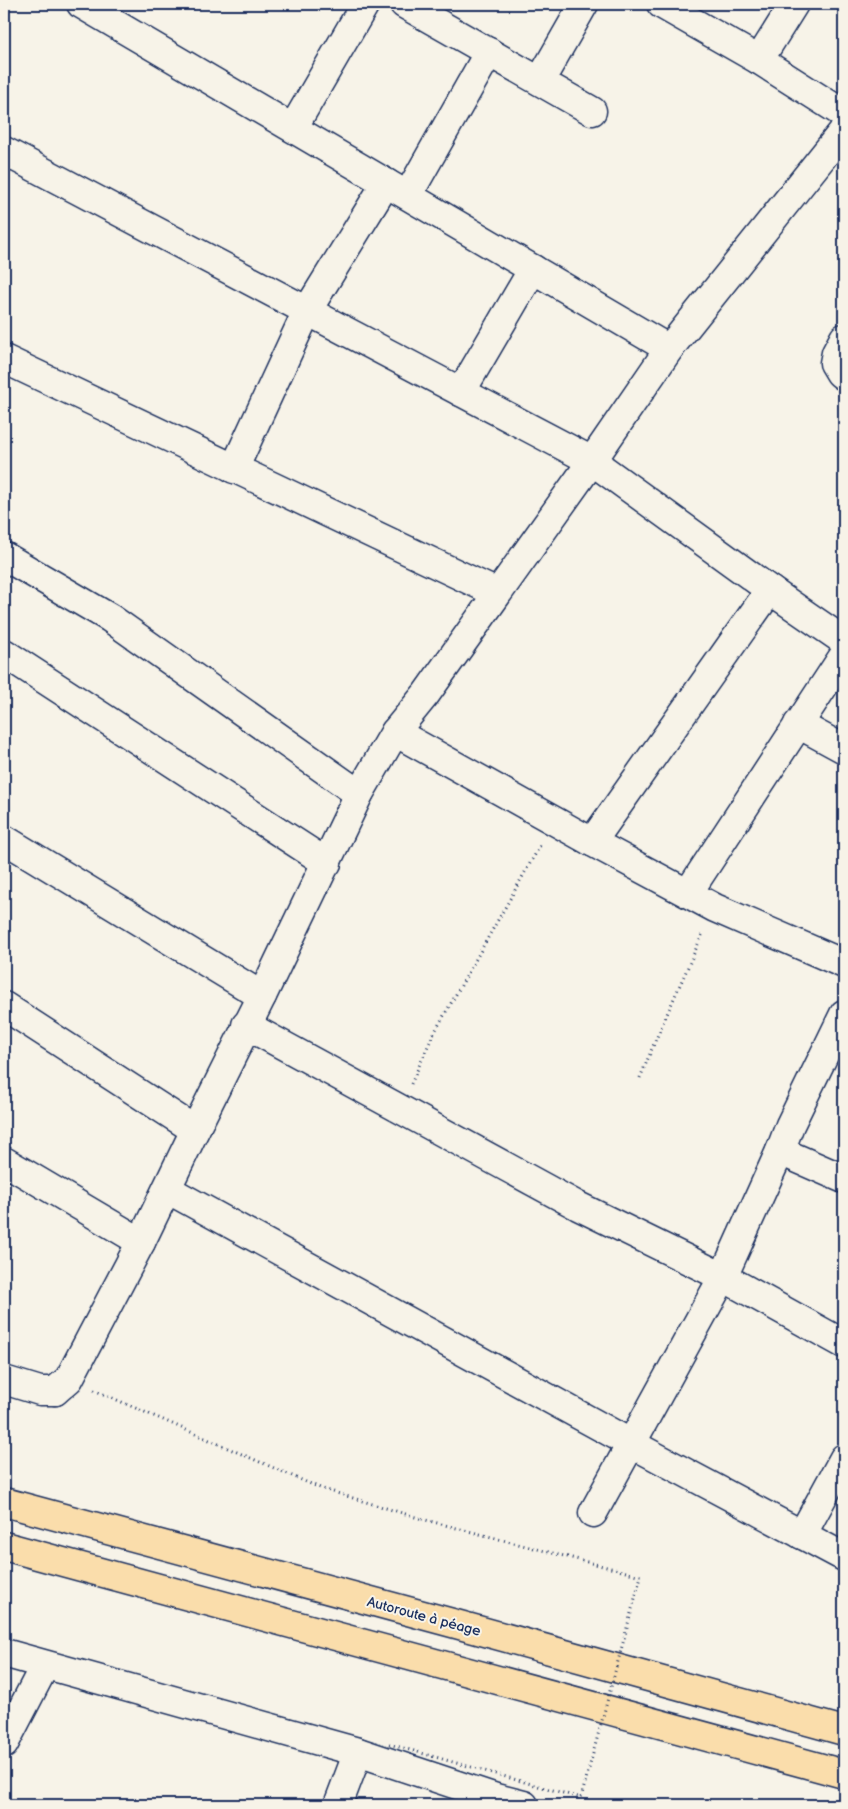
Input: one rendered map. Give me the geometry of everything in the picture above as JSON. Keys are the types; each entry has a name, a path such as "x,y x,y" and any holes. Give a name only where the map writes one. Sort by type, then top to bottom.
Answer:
{"highway":[{"name":"Autoroute à péage","path":"4,1502 456,1624 844,1732"},
{"path":"4,1546 844,1774"}],"street":[{"path":"81,4 669,349"},
{"path":"293,128 365,4"},
{"path":"404,4 592,110"},
{"path":"540,81 584,4"},
{"path":"661,4 759,60 844,114"},
{"path":"759,60 794,4"},
{"path":"234,469 307,311 397,189 489,52"},
{"path":"4,1380 40,1391 62,1385 141,1242 359,794 395,732 426,694 592,461 669,349 844,130"},
{"path":"4,151 592,461 770,590 844,641"},
{"path":"461,392 533,269"},
{"path":"844,338 836,353 834,363 844,376"},
{"path":"4,359 497,593"},
{"path":"4,556 110,618 359,794"},
{"path":"592,842 770,590"},
{"path":"688,894 844,655"},
{"path":"5,657 326,863"},
{"path":"798,724 844,749"},
{"path":"395,732 714,908 844,964"},
{"path":"4,839 262,996"},
{"path":"4,1006 195,1130"},
{"path":"593,1513 723,1277 790,1125 844,1014"},
{"path":"246,1025 578,1206 723,1277 844,1344"},
{"path":"780,1151 844,1179"},
{"path":"4,1161 141,1242"},
{"path":"167,1189 632,1444 844,1557"},
{"path":"802,1535 844,1458"},
{"path":"4,1654 358,1752 495,1802 524,1805"},
{"path":"4,1744 45,1665"},
{"path":"338,1805 358,1752"}],"path":[{"path":"401,1110 433,1034 554,821"},
{"path":"640,1078 714,908"},
{"path":"62,1385 320,1488 422,1519 642,1576 582,1798 389,1744"}]}
